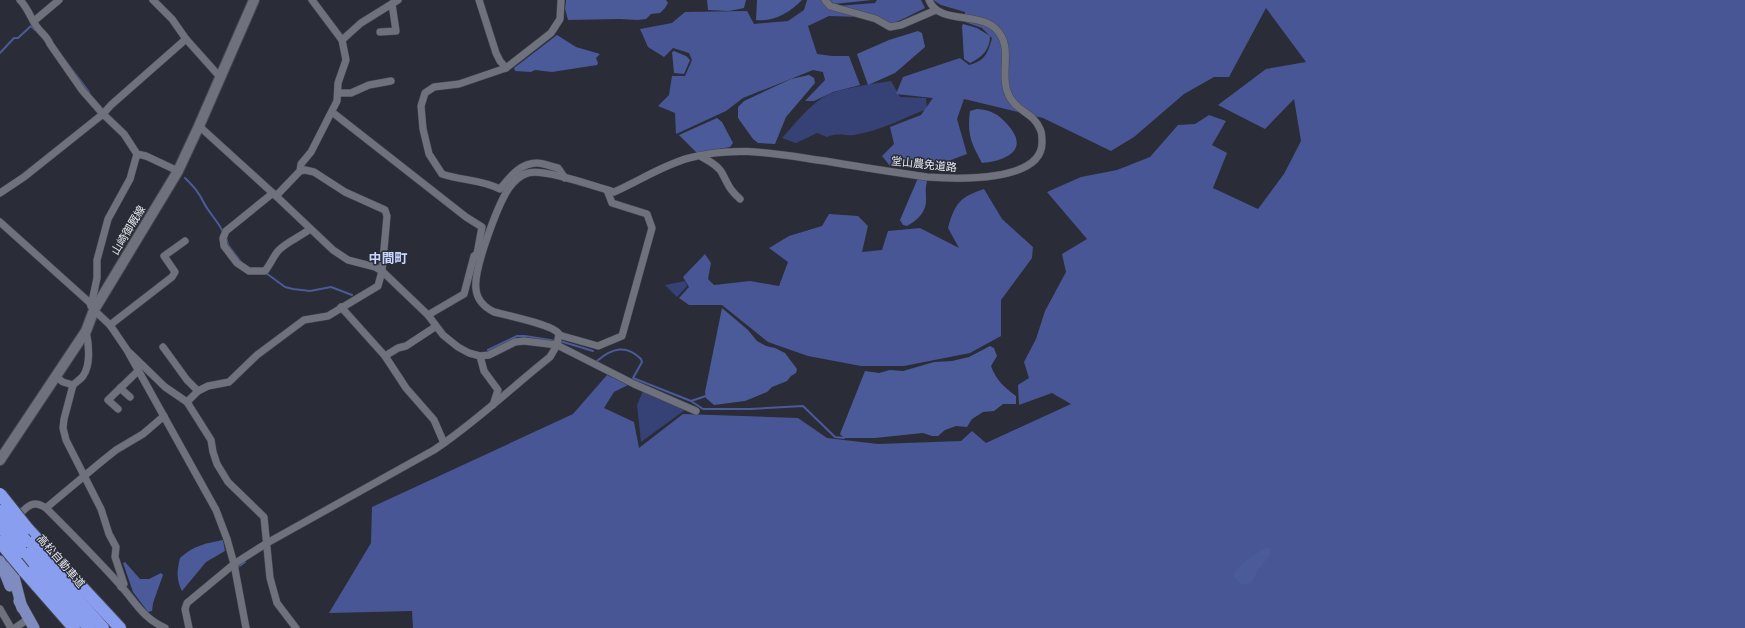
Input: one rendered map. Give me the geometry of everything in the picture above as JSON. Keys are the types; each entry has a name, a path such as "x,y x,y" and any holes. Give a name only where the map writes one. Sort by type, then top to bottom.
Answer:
{"highway":[{"path":"0,494 27,528 120,628"},
{"name":"高松自動車道","path":"0,511 24,546 89,628"},
{"name":"高松自動車道","path":"4,526 103,628"},
{"path":"0,542 74,628"}],"main road":[{"name":"山崎御厩線","path":"0,460 86,331 93,308 178,171 254,0"},
{"path":"0,494 6,508 4,526 13,573 22,608"},
{"path":"0,561 10,584 31,623"}],"street":[{"path":"20,0 36,26 48,38 50,44 82,90 105,112 124,134 137,154 146,156 178,171"},
{"path":"34,21 59,0"},
{"path":"153,0 172,19 186,39 220,77"},
{"path":"300,171 301,164 311,152 337,101 338,83 346,60 342,40 312,0"},
{"path":"479,0 496,53 506,68"},
{"path":"561,0 560,19 551,34 506,68 459,84 434,87 426,93 421,106 423,129 429,154 442,174 463,180 487,182 500,189 514,172 523,166 537,163 558,168 565,178"},
{"path":"826,0 830,6 876,19 890,27 901,25 936,10 931,6 929,0"},
{"path":"342,40 361,24 395,2 396,31 380,32"},
{"name":"堂山農免道路","path":"611,191 671,164 700,156 731,151 754,151 927,178 950,179 968,179 995,175 1020,170 1031,164 1036,160 1042,147 1041,130 1036,121 1014,105 1009,97 1005,76 1005,41 994,27 979,19 950,15 936,10"},
{"path":"0,193 24,178 105,112 186,39"},
{"path":"338,93 351,93 369,85 391,81"},
{"path":"189,628 185,610 187,603 234,564 267,543 334,507 444,443 472,424 550,357 558,340 557,331 540,324 494,312 487,309 481,303 476,288 482,227 466,217 332,112"},
{"path":"199,126 340,256 382,270 428,315 436,327 458,347 470,354 480,356 489,355 515,342 524,341 558,340 598,346 622,336 652,228 647,214 612,203 611,191 540,172 530,172 518,178 508,189 480,255"},
{"path":"93,308 97,278 97,260 108,219 130,179 137,154"},
{"path":"700,156 712,163 722,172 729,188 740,199"},
{"path":"188,402 198,391 208,386 229,382 257,355 304,320 328,316 378,286 382,270 387,216 385,210 345,192 314,172 305,170 300,171 275,195 224,235 224,246 237,263 248,271 265,271 277,252 286,244 300,237 310,228"},
{"path":"0,222 76,290 110,325 127,350 216,510 227,539 234,564 246,628"},
{"path":"110,325 172,277 175,272 164,256 185,241"},
{"path":"428,315 464,294 474,256 480,255"},
{"path":"341,307 385,356 406,388 434,420 444,443"},
{"path":"385,356 398,348 406,346 436,327"},
{"path":"86,331 89,343 87,366 83,376 73,385 63,428 66,440 101,509 109,534 116,547 115,557 124,584 121,587"},
{"path":"558,340 634,384 696,411"},
{"path":"164,348 186,380 198,391"},
{"path":"127,350 165,387 188,402 211,440 217,464 228,482 264,517 270,578 277,603 296,628"},
{"path":"480,356 484,371 498,390 493,405"},
{"path":"118,409 108,400 138,371"},
{"path":"56,377 63,382 73,385"},
{"path":"120,388 130,397"},
{"path":"46,508 116,450 143,434 164,416"},
{"path":"4,526 27,507 39,503 46,508 121,587 150,620 165,628"},
{"path":"0,609 11,628"},
{"path":"15,628 31,623"}],"shaded area":[{"path":"566,0 666,0 668,3 660,13 651,14 646,19 568,20 565,9"},
{"path":"707,0 746,0 744,8 729,11 708,10"},
{"path":"757,0 802,0 781,16 769,20 756,20"},
{"path":"807,0 824,0 860,17 829,16 808,26 817,54 849,56 860,85 833,92 814,101 805,101 825,80 823,72 813,70 743,98 726,111 676,134 675,113 658,106 669,95 672,76 685,76 692,60 689,53 673,48 664,57 648,47 640,29 672,23 685,12 747,11 754,24 788,21 804,10"},
{"path":"830,0 872,0 834,4"},
{"path":"877,0 921,0 925,8 890,24 837,6 875,3"},
{"path":"933,0 1745,0 1745,628 413,628 412,611 329,613 371,543 372,507 573,414 607,375 628,385 614,392 604,408 634,422 639,448 683,414 798,418 827,438 878,444 961,441 972,431 986,443 1071,404 1052,393 1019,405 1018,385 1029,378 1024,362 1036,339 1045,311 1066,272 1062,254 1087,239 1047,192 1081,177 1117,170 1150,157 1178,125 1195,124 1209,115 1226,121 1212,145 1227,153 1213,188 1258,209 1284,174 1301,141 1294,99 1265,129 1218,105 1266,69 1306,62 1266,8 1229,77 1214,77 1184,94 1134,137 1111,151 1043,118 964,99 957,119 967,154 927,169 890,166 882,156 894,144 890,127 921,115 933,98 896,94 903,77 960,58 969,65 979,61 985,56 992,38 982,28 965,22 965,12 941,5"},
{"path":"963,24 977,28 990,36 987,49 978,58 970,63 964,59"},
{"path":"918,31 922,33 925,47 895,73 868,85 857,54 889,40"},
{"path":"557,35 576,47 600,54 596,58 598,63 597,65 552,72 535,70 531,72 515,71 514,68"},
{"path":"674,51 686,56 690,60 684,74 674,73 672,52"},
{"path":"809,75 814,78 815,83 786,117 775,144 758,143 753,139 738,118 738,107 744,101 791,79"},
{"path":"891,81 900,97 926,98 927,109 882,127 854,135 838,134 827,137 817,133 796,143 782,138 811,107 822,98 855,87"},
{"path":"977,109 986,110 997,115 1014,133 1017,141 1016,147 1007,157 982,163 973,144 969,126 970,111"},
{"path":"717,118 722,122 733,143 730,147 697,153 679,135"},
{"path":"918,178 926,180 927,182 925,207 921,215 915,221 907,226 903,225 900,220"},
{"path":"984,189 1002,219 1033,247 1032,258 1001,300 1001,336 970,353 904,366 861,366 808,356 768,342 722,305 689,305 679,298 689,287 683,277 705,254 711,263 708,279 714,285 750,281 779,286 788,262 769,248 789,236 822,226 829,214 858,216 868,226 862,252 882,250 888,231 920,228 959,248 948,228 953,212 964,198"},
{"path":"685,281 687,286 677,297 665,285"},
{"path":"722,308 748,330 757,341 785,353 797,369 796,373 787,381 772,387 767,392 745,401 714,405 706,398 705,392"},
{"path":"990,346 994,348 997,356 991,366 993,371 1001,383 1016,396 1016,404 1003,404 994,411 983,412 972,419 967,427 956,426 945,430 938,436 923,433 875,438 844,438 840,434 865,371 879,373 890,370 903,371 934,362 952,361 969,357"},
{"path":"643,391 686,409 641,442 637,405"},
{"path":"223,540 225,551 206,562 182,591 178,575 180,558 200,546"},
{"path":"1264,548 1269,548 1271,551 1270,555 1258,570 1251,583 1243,585 1234,578 1233,574 1244,562"},
{"path":"125,562 140,579 149,579 161,573 163,575 153,603 152,611 148,612 133,592 123,563"}],"waterway":[{"path":"0,53 14,38 18,38 31,26 35,30"},
{"path":"64,59 89,92"},
{"path":"185,178 198,192 223,232"},
{"path":"226,237 228,245 241,262"},
{"path":"266,273 285,287 310,291 331,287 352,295"},
{"path":"488,350 517,336 556,341"},
{"path":"560,341 593,351"},
{"path":"597,361 608,353 614,351 630,351 641,359 642,362 633,378 691,401 703,409 750,409 803,406 835,437 844,438"},
{"path":"691,401 706,396"},
{"path":"238,567 245,562"}],"district":[{"name":"中間町","path":"388,258"}]}
